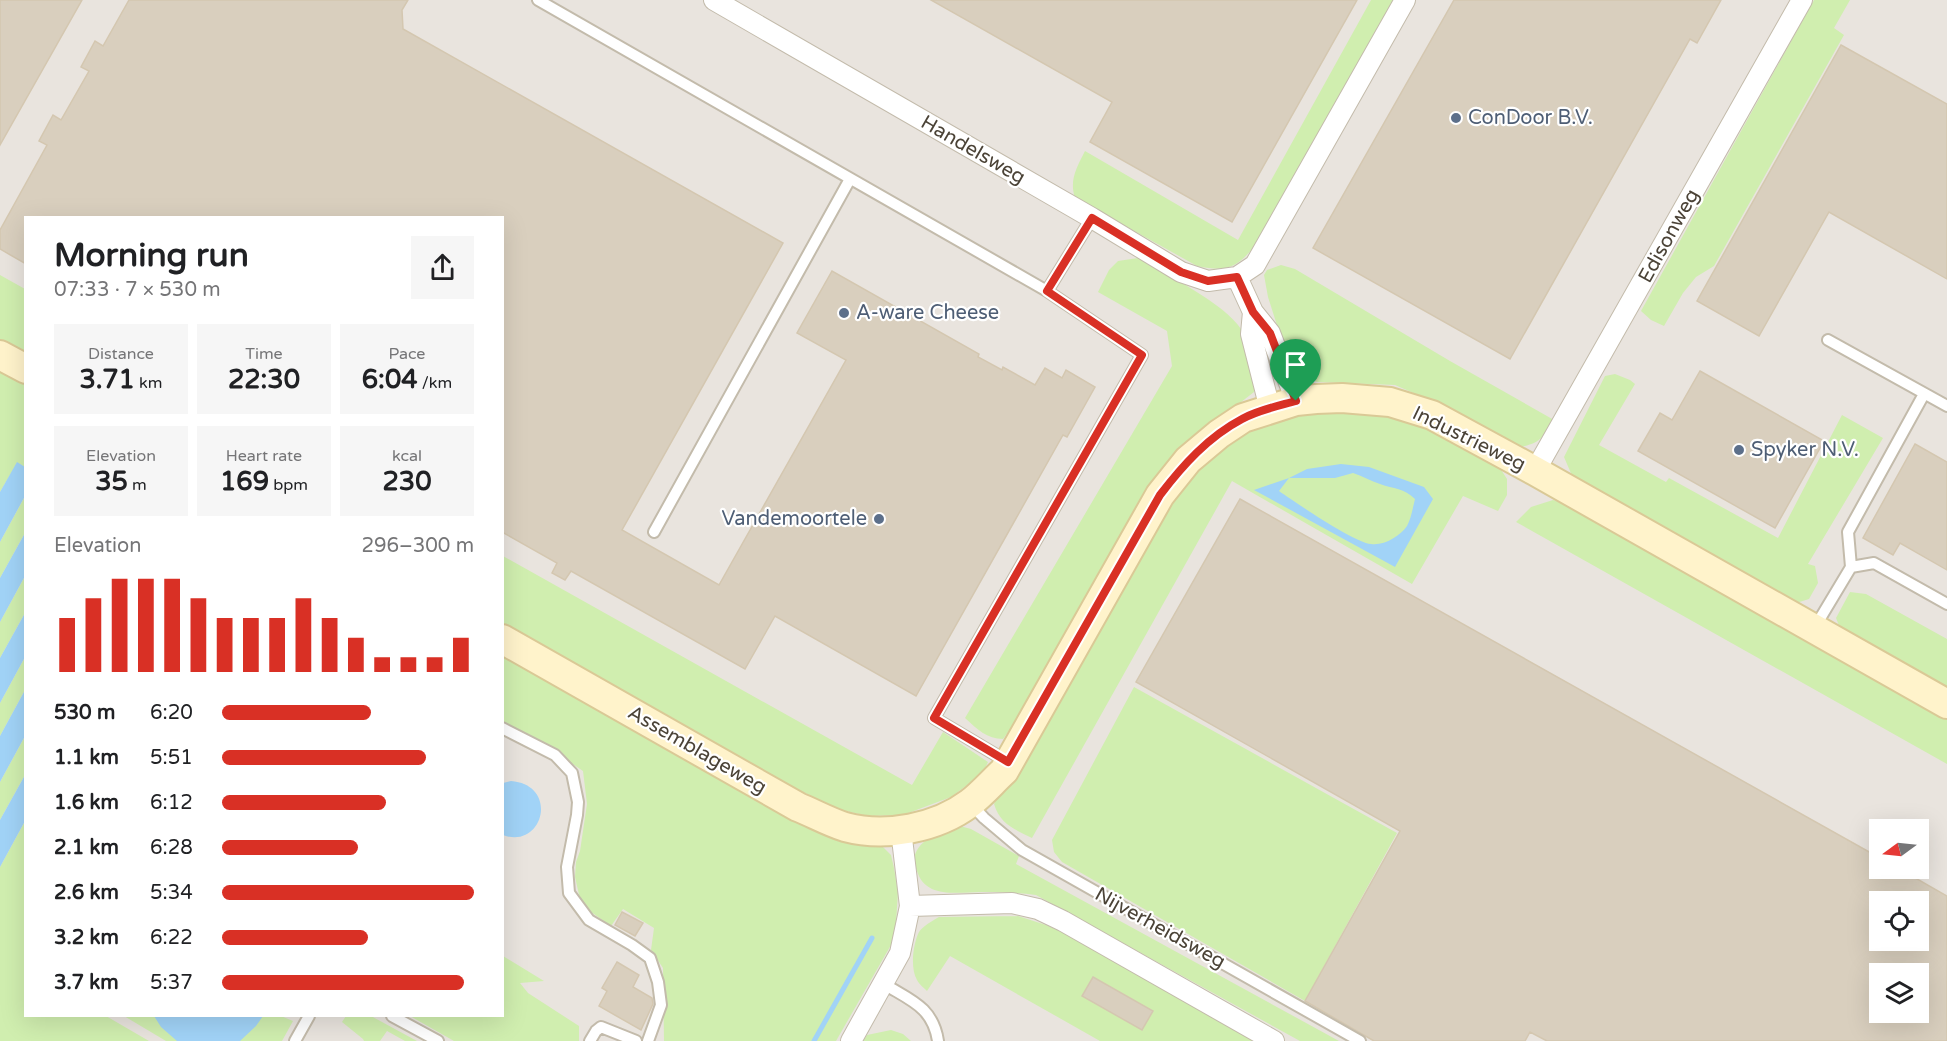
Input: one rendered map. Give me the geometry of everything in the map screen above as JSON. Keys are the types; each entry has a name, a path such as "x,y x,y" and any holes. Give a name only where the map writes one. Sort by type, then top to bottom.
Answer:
{"street":[{"name":"Handelsweg","path":"714,0 1092,218 1181,272 1208,281 1237,277"},
{"path":"1283,405 1270,333 1253,312 1237,277 1255,266 1405,0"},
{"name":"Edisonweg","path":"1535,471 1802,0"},
{"path":"1253,312 1251,334 1283,405"},
{"path":"0,354 24,368"},
{"name":"Industrieweg","path":"901,830 935,822 970,803 1004,771 1160,495 1188,460 1219,434 1243,418 1283,405 1342,398 1390,402 1432,415 1947,704"},
{"name":"Assemblageweg","path":"504,640 798,807 846,827 874,831 901,830"},
{"path":"851,1041 900,953 910,906 901,830"},
{"name":"Nijverheidsweg","path":"910,906 1012,903 1038,909 1274,1041"}],"lane":[{"path":"538,0 1047,291 1142,355 934,718 1008,762"},
{"path":"654,532 850,178"},
{"path":"1047,291 1092,218"},
{"path":"1828,340 1947,405"},
{"path":"1813,628 1851,567 1848,532 1924,394"},
{"path":"1851,567 1874,563 1947,604"},
{"path":"504,729 555,755 572,773 578,801 567,867 569,893 589,920 650,958 658,982 661,1005 648,1041"},
{"name":"Nijverheidsweg","path":"970,803 1022,850 1360,1041"},
{"path":"884,984 922,1007 935,1026 938,1041"},
{"path":"295,1041 308,1017"},
{"path":"394,1017 438,1041"},
{"path":"590,1041 601,1027 636,1041"}],"shaded area":[{"path":"0,0 1947,0 1947,1041 0,1041"}],"green space":[{"path":"1371,0 1394,0 1255,246 1242,260 1230,267 1216,269 1197,266 1075,198 1073,179 1085,151 1238,240"},
{"path":"1814,0 1850,0 1834,28 1844,35 1714,266 1696,277 1683,293 1664,326 1651,320 1641,311"},
{"path":"1138,258 1194,290 1233,319 1245,336 1250,352 1254,392 1176,453 1029,703 1003,739 992,737 965,718 1172,366 1167,331 1098,292 1109,270 1118,261"},
{"path":"1281,265 1295,269 1554,420 1540,439 1520,447 1432,401 1395,385 1317,382 1299,375 1288,360 1268,297 1264,275 1267,270"},
{"path":"0,275 24,288 24,354 0,341"},
{"path":"0,367 24,380 24,466 17,463 0,492"},
{"path":"1615,374 1635,384 1599,445 1666,482 1669,478 1778,538 1842,415 1883,438 1808,564 1815,566 1818,583 1809,599 1793,604 1573,478 1564,457 1605,376"},
{"path":"1362,410 1410,419 1498,465 1507,479 1507,495 1498,511 1463,496 1412,584 1232,481 1032,838 1008,825 994,804 1160,513 1215,450 1252,429 1311,411"},
{"path":"24,498 24,535 0,578 0,542"},
{"path":"1553,500 1585,510 1947,716 1947,764 1516,522 1531,507"},
{"path":"504,557 912,785 943,732 988,762 982,774 951,797 903,815 868,816 837,809 750,765 504,626"},
{"path":"24,578 24,615 0,658 0,622"},
{"path":"1850,592 1866,594 1947,639 1947,692 1840,628 1836,618"},
{"path":"504,651 879,843 891,855 898,892 896,923 891,945 836,1041 664,1041 663,968 651,950 654,928 623,909 611,926 591,912 580,899 575,877 587,804 583,771 555,752 504,726"},
{"path":"24,659 24,692 0,736 0,703"},
{"path":"1134,687 1397,833 1305,1001 1062,862 1054,852 1052,840"},
{"path":"24,738 24,777 0,820 0,782"},
{"path":"24,823 24,1017 108,1017 149,1041 0,1041 0,867"},
{"path":"956,825 971,829 1019,856 1016,864 1339,1041 1300,1041 1036,895 999,892 956,893 936,891 928,887 915,866 915,854 923,842"},
{"path":"1018,916 1062,932 1257,1041 1100,1041 950,956 927,991 918,981 913,963 915,943 919,932 931,922 939,917"},
{"path":"504,957 544,981 520,983 528,993 579,1026 579,1041 454,1041 412,1017 504,1017"},
{"path":"126,1017 283,1017 293,1021 282,1041 166,1041"},
{"path":"345,1017 373,1017 417,1041 405,1041 387,1031 380,1041 364,1041 342,1022"},
{"path":"891,1030 903,1034 911,1041 863,1041 867,1035"}],"water":[{"path":"17,462 24,466 24,498 0,542 0,492"},
{"path":"1341,464 1369,467 1424,487 1433,499 1395,567 1254,490 1307,469","holes":["1353,473 1411,495 1415,499 1407,526 1396,537 1386,542 1376,544 1363,542 1325,522 1279,491 1289,478 1335,478"]},
{"path":"24,535 24,578 0,622 0,578"},
{"path":"24,615 24,659 0,703 0,658"},
{"path":"24,692 24,738 0,782 0,736"},
{"path":"24,777 24,823 0,867 0,820"},
{"path":"511,781 526,785 536,793 541,804 536,826 528,833 517,837 504,835 504,783"},
{"path":"155,1017 262,1017 240,1041 177,1041 161,1027"}],"building":[{"path":"0,0 82,0 0,145"},
{"path":"129,0 408,0 402,10 403,29 783,243 622,530 719,585 846,360 797,333 832,271 979,354 978,357 1002,370 1003,367 1035,385 1045,368 1062,378 1066,370 1095,387 1067,437 1063,435 916,696 775,616 745,669 571,571 565,580 552,573 557,563 504,533 504,216 24,216 24,263 0,249 0,230 47,145 39,141 53,115 61,120 89,71 81,67 95,41 103,46"},
{"path":"931,0 1357,0 1232,222 1090,142 1112,102"},
{"path":"1454,0 1721,0 1697,43 1690,39 1510,359 1313,248"},
{"path":"1841,45 1947,104 1947,279 1829,212 1759,336 1697,301"},
{"path":"1700,371 1824,441 1775,528 1638,451 1660,413 1672,420"},
{"path":"1915,444 1947,462 1947,570 1900,543 1893,555 1863,538"},
{"path":"1240,499 1869,852 1869,879 1917,879 1947,896 1947,1041 1547,1041 1530,1032 1525,1041 1374,1041 1305,1001 1400,831 1136,682"},
{"path":"622,912 643,923 635,936 615,925"},
{"path":"617,962 639,975 633,987 652,998 653,1004 641,1030 599,1006 607,991 602,988"},
{"path":"1093,977 1153,1011 1142,1030 1082,996"}],"waterway":[{"path":"814,1041 872,938"}],"place":[{"name":"ConDoor B.V.","path":"1456,118"},
{"name":"A-ware Cheese","path":"844,313"},
{"name":"Spyker N.V.","path":"1739,450"},
{"name":"Vandemoortele","path":"879,519"}],"route":[{"path":"1092,218 1181,272 1208,281 1237,277 1253,312 1270,333 1296,401 1243,418 1219,434 1188,460 1160,495 1008,762 934,718 1142,355 1047,291 1092,218"}]}
